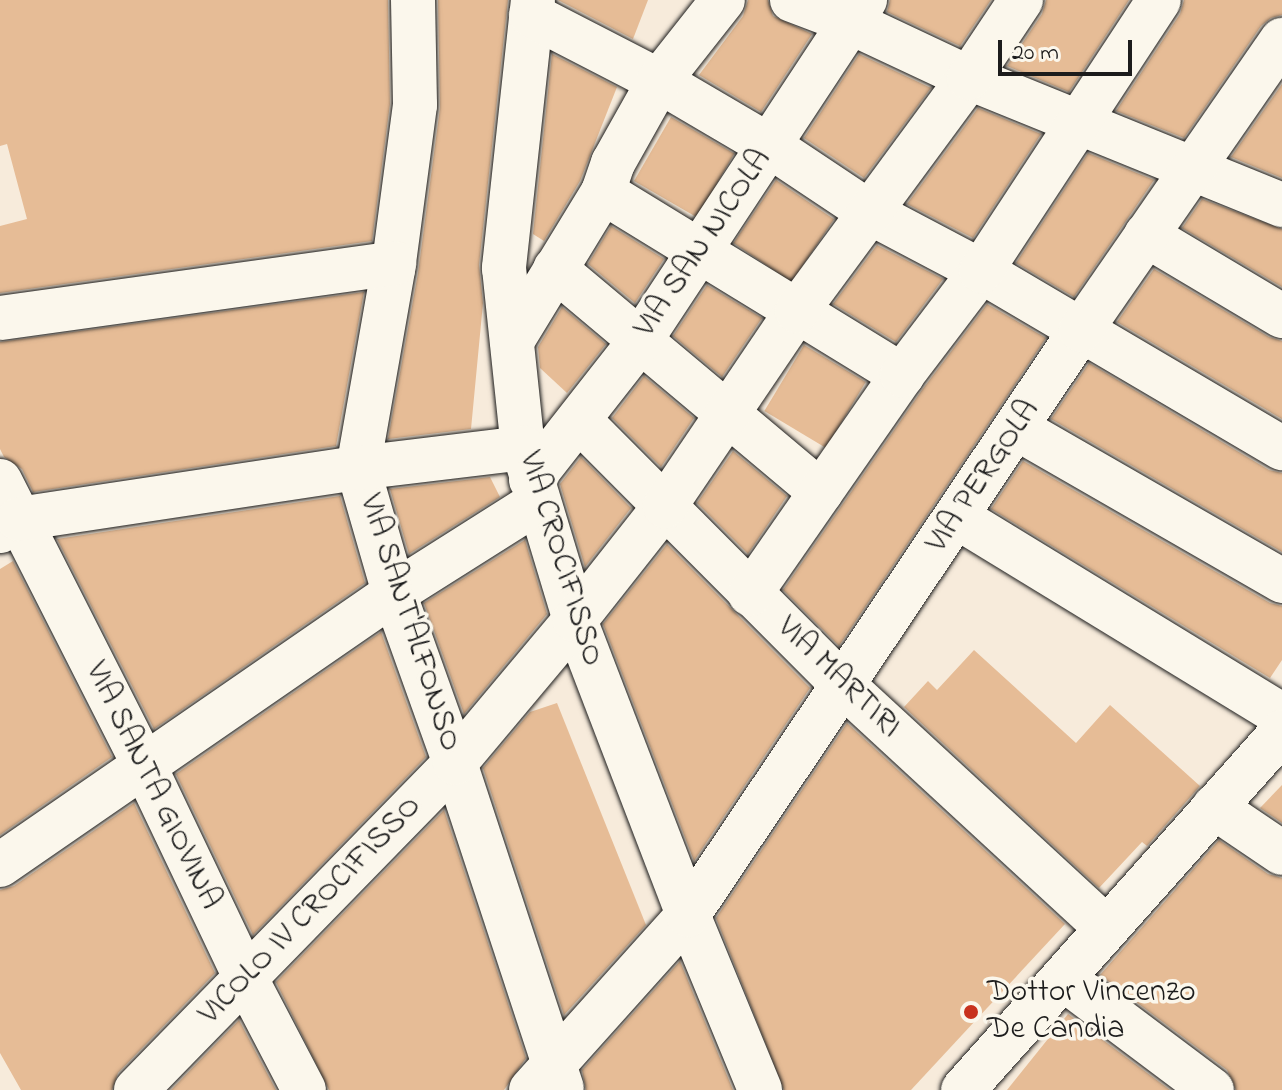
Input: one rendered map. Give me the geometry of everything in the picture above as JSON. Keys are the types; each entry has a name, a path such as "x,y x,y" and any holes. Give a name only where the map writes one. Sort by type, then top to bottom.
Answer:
{"street":[{"name":"VIA SANT'ALFONSO","path":"413,0 415,105 394,263 358,468 394,593 455,763 549,1082"},
{"path":"512,341 603,192 613,163 659,81 723,0"},
{"path":"792,0 857,11 969,78 1282,205"},
{"name":"VICOLO IV CROCIFISSO","path":"136,1090 455,763 575,620 665,506 797,311 969,78 1021,0"},
{"path":"750,594 902,375 981,271 1159,0"},
{"path":"532,8 770,146 869,212 981,271 1282,448"},
{"name":"VIA CROCIFISSO","path":"532,8 504,268 531,477 575,620 688,915 760,1090"},
{"name":"VIA SAN NICOLA","path":"0,865 394,593 531,477 640,341 857,11"},
{"name":"VIA PERGOLA","path":"549,1082 688,915 1018,429 1081,330 1282,40"},
{"path":"603,192 902,375"},
{"path":"1146,235 1282,316"},
{"path":"0,318 394,263"},
{"path":"555,269 821,492"},
{"name":"VIA MARTIRI","path":"579,420 842,684 1106,928"},
{"path":"1018,429 1282,581"},
{"path":"6,510 358,468 531,477"},
{"name":"VIA SANTA GIOVINA","path":"6,510 144,765 246,979 304,1090"},
{"path":"957,517 1282,715"},
{"path":"985,1083 1106,928 1282,732"},
{"path":"1214,807 1282,853"},
{"path":"1064,979 1212,1090"}],"building":[{"path":"0,0 388,0 390,104 372,241 0,293 0,226 27,219 7,144 0,146"},
{"path":"438,0 508,0 479,265 483,303 471,429 388,439 418,273 440,108"},
{"path":"558,0 648,0 633,39"},
{"path":"748,0 768,0 773,16 812,34 761,112 699,75 743,16"},
{"path":"890,0 991,0 960,46 887,12"},
{"path":"1046,0 1129,0 1069,92 1007,66 1042,14"},
{"path":"1184,0 1282,0 1282,15 1271,18 1261,26 1184,138 1116,111 1180,14"},
{"path":"552,54 617,87 580,181 544,241 533,234"},
{"path":"859,54 931,88 864,178 804,138"},
{"path":"1282,84 1282,178 1231,157"},
{"path":"978,108 1041,134 973,238 907,204"},
{"path":"671,117 734,154 697,218 634,181"},
{"path":"1088,153 1154,180 1074,297 1016,263"},
{"path":"776,180 834,219 792,282 734,243"},
{"path":"1202,199 1282,229 1282,287 1182,228"},
{"path":"611,226 664,259 635,303 588,264"},
{"path":"877,245 943,279 896,342 833,304"},
{"path":"1154,269 1269,337 1282,341 1282,419 1117,322"},
{"path":"707,285 762,318 722,377 673,336"},
{"path":"364,292 336,446 33,492 22,469 4,457 0,449 0,342"},
{"path":"987,304 1046,338 839,646 783,590 922,390"},
{"path":"562,307 606,344 567,393 540,368 538,347"},
{"path":"804,345 866,382 826,448 764,411"},
{"path":"1089,363 1269,470 1282,473 1282,552 1051,419"},
{"path":"644,376 694,418 661,467 612,418"},
{"path":"733,451 787,496 748,554 697,503"},
{"path":"581,457 631,508 585,567 560,484"},
{"path":"1023,461 1270,603 1282,606 1282,660 1270,678 991,509"},
{"path":"490,477 500,497 409,554 390,489"},
{"path":"340,496 365,583 154,729 57,539"},
{"path":"525,540 547,614 464,714 424,603"},
{"path":"667,544 810,688 694,861 603,624"},
{"path":"13,561 112,757 0,835 0,569"},
{"path":"381,632 426,757 253,935 176,774"},
{"path":"974,650 1076,743 1110,705 1200,786 1147,846 1142,842 1099,888 904,707 928,681 937,690"},
{"path":"557,703 646,925 564,1015 483,768 530,712"},
{"path":"847,723 1065,924 911,1090 784,1090 716,918"},
{"path":"1282,785 1282,823 1260,808"},
{"path":"134,803 215,973 118,1073 112,1090 21,1090 0,1053 0,890 14,886"},
{"path":"444,810 526,1058 504,1090 329,1090 276,982"},
{"path":"1219,840 1268,874 1282,878 1282,1090 1236,1090 1227,1070 1100,975"},
{"path":"680,961 733,1090 586,1090 582,1070"},
{"path":"1068,1014 1170,1090 1007,1090"},
{"path":"239,1020 276,1090 171,1090"}],"place":[{"name":"Dottor Vincenzo De Candia","path":"971,1012"}]}
